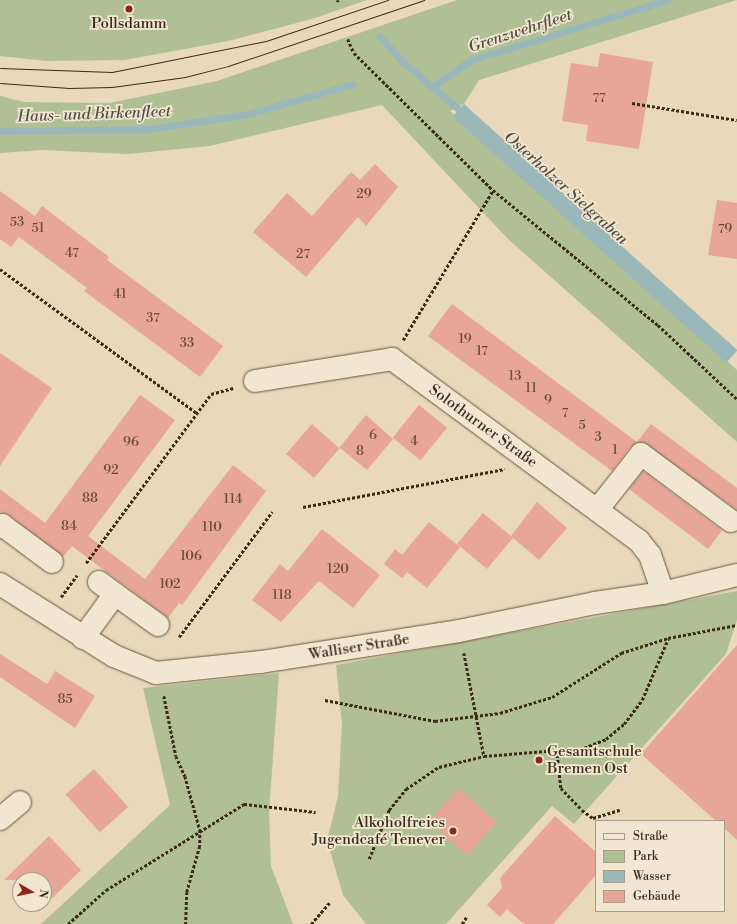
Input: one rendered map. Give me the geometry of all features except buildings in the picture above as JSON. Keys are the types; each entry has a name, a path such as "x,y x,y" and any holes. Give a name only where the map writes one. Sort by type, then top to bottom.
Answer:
{"street":[{"path":"255,381 392,359"},
{"name":"Solothurner Straße","path":"392,359 639,541 650,555 662,593"},
{"path":"597,510 641,454 731,521"},
{"path":"1,525 52,562"},
{"name":"Walliser Straße","path":"0,584 83,638 114,656 156,673 303,656 459,631 595,603 662,593 737,575"},
{"path":"83,638 107,588 158,626"},
{"path":"0,819 20,802"}],"path":[{"path":"348,39 354,53 492,190 658,325 737,399"},
{"path":"632,103 737,120"},
{"path":"392,359 492,190"},
{"path":"0,269 197,413"},
{"path":"85,564 211,394 255,381"},
{"path":"303,507 534,464"},
{"path":"178,638 272,512"},
{"path":"48,615 80,571"},
{"path":"325,700 435,721 475,717 527,706 552,697 621,653 668,638 737,625"},
{"path":"459,631 484,756"},
{"path":"369,859 389,810 406,789 439,768 484,756 584,748 606,739 624,724 642,700 668,638"},
{"path":"156,673 163,690 176,756 185,776 200,830 200,846 187,892 186,924"},
{"path":"557,750 561,788 582,810 593,818 620,810"},
{"path":"68,924 106,890 200,830 244,804 316,812"},
{"path":"311,924 329,903"},
{"path":"462,924 467,916"}],"green space":[{"path":"0,0 367,0 312,19 228,41 125,60 47,61 0,56"},
{"path":"457,0 737,0 479,80 464,104 450,111 737,370 737,442 508,239 382,105 210,146 128,154 42,150 0,153 0,96 24,102 109,103 217,81"},
{"name":"Gesamtschule Bremen Ost","path":"737,591 737,620 726,654 574,824 552,806 446,924 366,924 343,895 327,841 338,796 342,724 336,665"},
{"path":"279,673 269,813 271,866 293,924 41,924 170,805 143,688"}],"water":[{"path":"464,104 737,350 726,363 453,117"}],"waterway":[{"name":"Grenzwehrfleet","path":"432,87 471,60 667,0"},
{"name":"Osterholzer Sielgraben","path":"379,36 402,61 463,113"},
{"name":"Haus- und Birkenfleet","path":"0,131 149,129 248,114 353,84"}],"tram line":[{"path":"0,68 112,72 266,41 388,0"},
{"path":"0,83 69,88 112,87 185,77 228,66 424,0"}],"place":[{"name":"Pollsdamm","path":"129,9"},
{"name":"Gesamtschule Bremen Ost","path":"539,760"},
{"name":"Alkoholfreies Jugendcafé Tenever","path":"453,831"}]}
